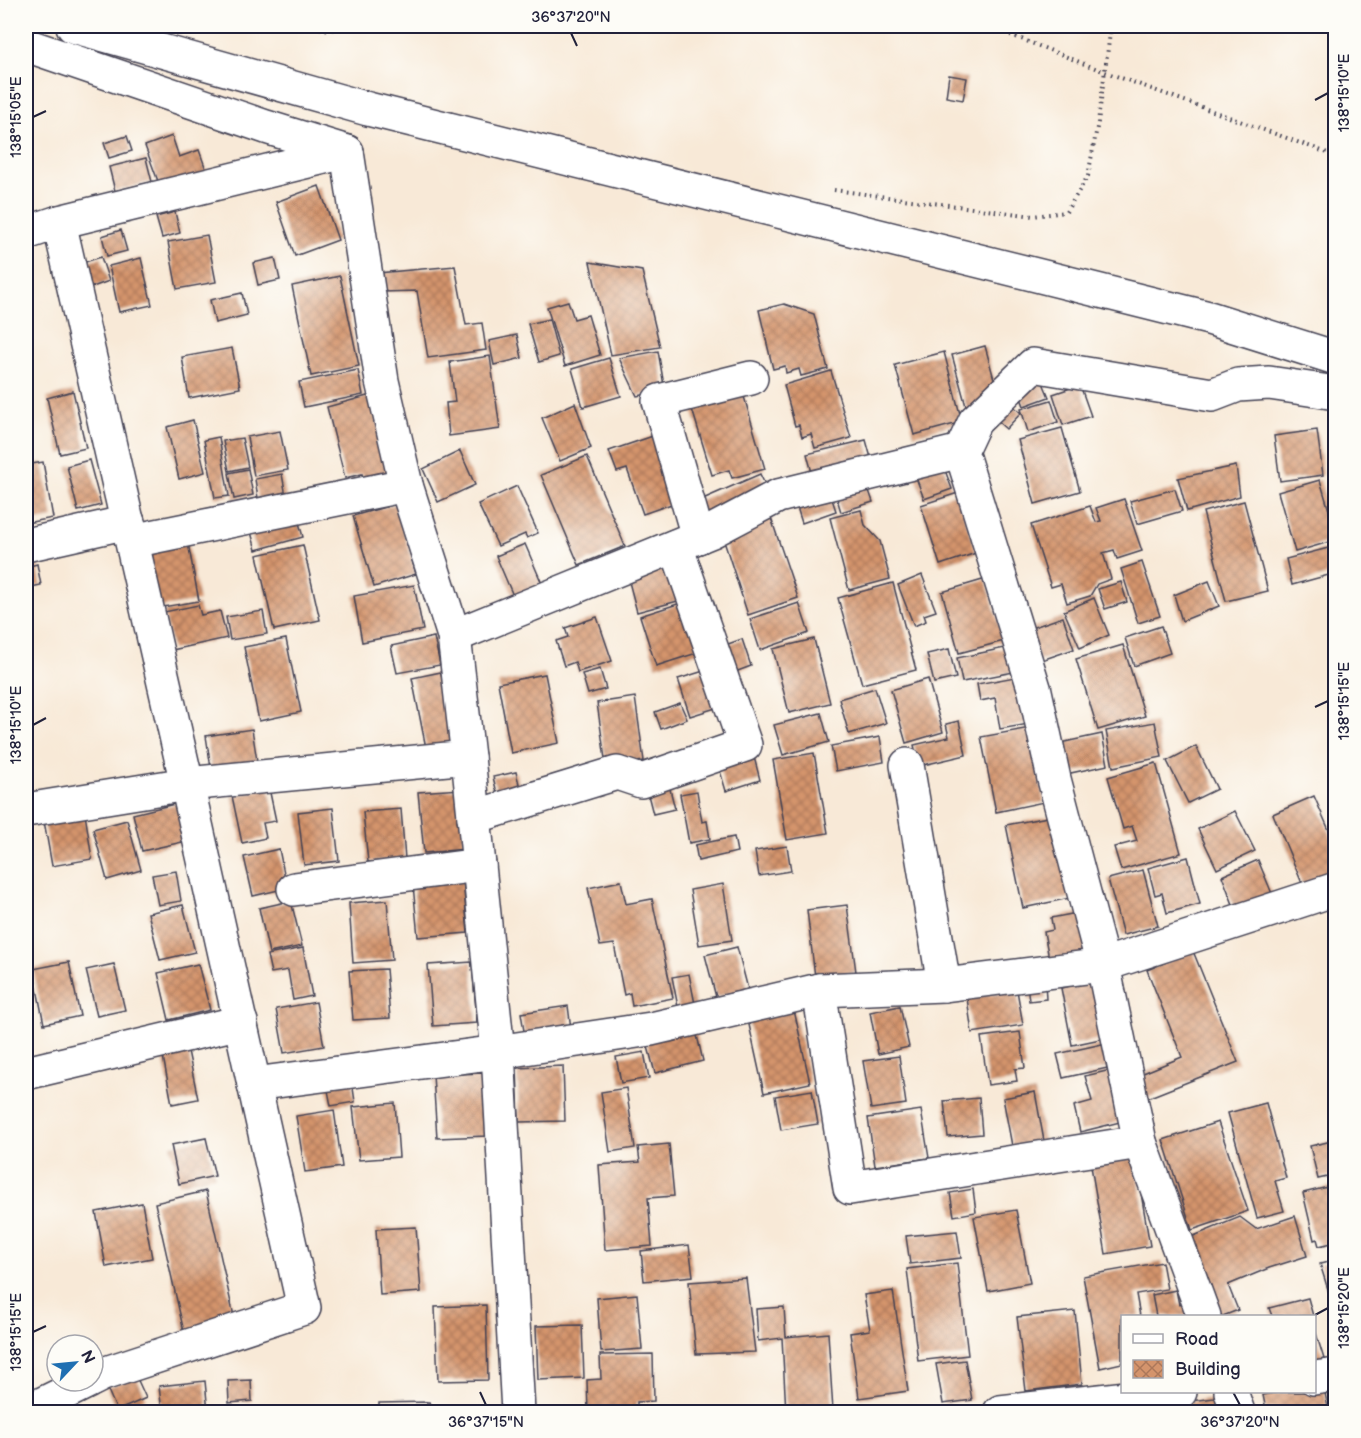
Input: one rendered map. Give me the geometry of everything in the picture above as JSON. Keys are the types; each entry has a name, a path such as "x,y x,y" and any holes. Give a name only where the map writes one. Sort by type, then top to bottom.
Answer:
{"street":[{"path":"73,26 368,109 1209,318 1335,358"},
{"path":"26,45 266,127 347,152"},
{"path":"26,233 59,222 347,152"},
{"path":"347,152 382,381 406,485 454,636 498,1052 518,1413"},
{"path":"59,222 304,1308 105,1373"},
{"path":"1203,1315 1140,1142 1103,965 1054,779 1035,691 961,451 975,421 1033,365 1212,394 1238,385 1269,383 1335,393"},
{"path":"474,817 617,773 641,781 745,745 687,541 659,401 751,378"},
{"path":"454,636 687,541 778,496 961,451"},
{"path":"26,545 130,531 406,485"},
{"path":"26,810 187,784 468,757"},
{"path":"907,765 944,985"},
{"path":"294,889 479,865"},
{"path":"254,1084 651,1029 819,990 944,985 1103,965 1332,900"},
{"path":"819,990 850,1188 1140,1142"},
{"path":"26,1073 241,1022"},
{"path":"1316,1378 1335,1375"},
{"path":"26,1413 65,1393"},
{"path":"1000,1413 1171,1393"},
{"path":"1231,1393 1238,1413"}],"path":[{"path":"308,26 330,30 344,26"},
{"path":"988,26 1105,72 1335,156"},
{"path":"828,189 1033,216 1066,212 1088,176 1111,26"}],"building":[{"path":"949,75 967,78 963,100 946,97"},
{"path":"127,136 132,151 109,158 104,143"},
{"path":"172,136 179,157 199,150 208,175 162,192 145,146"},
{"path":"146,158 152,182 115,191 109,167"},
{"path":"319,186 338,240 295,256 276,202"},
{"path":"29,192 37,218 26,222 26,194"},
{"path":"175,212 180,233 162,238 156,217"},
{"path":"121,230 127,251 107,256 102,236"},
{"path":"207,235 216,282 177,289 168,242"},
{"path":"101,257 109,281 87,289 79,264"},
{"path":"141,258 152,305 119,312 109,266"},
{"path":"275,258 280,280 258,285 253,263"},
{"path":"590,262 642,271 660,347 611,355"},
{"path":"455,266 466,325 482,323 486,350 428,358 417,291 381,292 378,273"},
{"path":"340,276 359,366 311,376 292,286"},
{"path":"242,293 247,315 215,323 210,300"},
{"path":"568,301 574,319 588,315 600,355 565,366 547,307"},
{"path":"784,304 814,314 828,369 801,376 799,369 786,373 785,366 773,369 759,310"},
{"path":"549,319 559,356 539,362 528,324"},
{"path":"517,335 522,358 494,365 489,341"},
{"path":"985,346 997,390 969,417 952,355"},
{"path":"232,348 240,388 189,398 182,357"},
{"path":"658,351 665,391 637,396 619,358"},
{"path":"944,352 962,422 914,435 895,365"},
{"path":"490,356 500,429 449,436 446,403 455,402 450,362"},
{"path":"609,358 621,396 583,407 572,369"},
{"path":"358,370 363,395 304,407 299,382"},
{"path":"831,371 851,438 815,448 811,434 802,437 799,425 795,426 784,385"},
{"path":"1041,378 1049,397 1024,406 1017,387"},
{"path":"1080,385 1091,416 1063,425 1053,394"},
{"path":"73,391 86,448 60,454 47,398"},
{"path":"743,393 765,469 732,478 729,470 712,475 692,409"},
{"path":"371,395 392,473 364,481 362,474 345,478 327,407"},
{"path":"1051,400 1058,422 1028,432 1021,409"},
{"path":"1008,401 1021,413 1006,429 993,417"},
{"path":"575,403 591,448 560,461 542,418"},
{"path":"193,420 205,472 179,479 167,427"},
{"path":"1062,428 1080,491 1035,504 1018,440"},
{"path":"1317,430 1323,475 1280,481 1274,436"},
{"path":"280,431 288,470 254,476 247,437"},
{"path":"653,436 683,500 643,514 627,469 617,472 609,451"},
{"path":"219,437 229,496 215,498 204,440"},
{"path":"242,438 248,467 229,471 223,441"},
{"path":"866,440 873,465 814,480 807,454"},
{"path":"460,451 475,485 438,502 423,469"},
{"path":"587,456 625,546 579,565 541,475"},
{"path":"89,460 101,505 78,511 67,466"},
{"path":"43,462 53,518 26,523 26,465"},
{"path":"942,462 952,489 924,499 914,472"},
{"path":"1236,466 1240,496 1187,511 1178,478"},
{"path":"248,469 253,495 234,499 229,473"},
{"path":"282,474 288,507 258,498 255,479"},
{"path":"760,474 769,493 704,522 696,502"},
{"path":"1320,480 1336,540 1295,552 1278,492"},
{"path":"866,482 873,502 841,512 835,492"},
{"path":"517,486 538,533 527,538 525,534 498,546 478,504"},
{"path":"1175,489 1182,511 1137,524 1130,501"},
{"path":"830,493 836,511 802,523 796,504"},
{"path":"958,493 976,553 940,565 921,505"},
{"path":"1124,499 1142,551 1117,559 1114,550 1103,553 1111,579 1097,584 1090,596 1067,603 1061,584 1051,587 1031,525 1090,506 1096,522 1101,521 1096,508"},
{"path":"1244,501 1268,591 1226,601 1203,512"},
{"path":"396,504 416,574 374,587 353,516"},
{"path":"861,510 865,525 880,541 890,579 849,590 830,518"},
{"path":"771,518 798,598 748,615 722,535"},
{"path":"298,519 303,537 256,550 251,532"},
{"path":"188,543 199,601 157,608 146,551"},
{"path":"525,544 546,593 517,605 496,556"},
{"path":"303,545 320,620 274,630 257,555"},
{"path":"1336,546 1336,573 1292,585 1286,559"},
{"path":"1142,562 1160,616 1138,623 1121,569"},
{"path":"37,564 41,585 26,588 26,567"},
{"path":"680,565 689,598 637,612 628,578"},
{"path":"922,575 936,611 924,615 926,621 914,626 898,585"},
{"path":"986,579 1004,641 959,653 942,592"},
{"path":"1209,581 1219,606 1182,621 1174,595"},
{"path":"1121,582 1127,602 1105,609 1098,589"},
{"path":"893,583 916,670 862,684 838,598"},
{"path":"414,585 423,630 362,642 354,596"},
{"path":"1094,598 1109,635 1080,648 1064,611"},
{"path":"687,601 703,651 656,666 640,616"},
{"path":"799,603 809,633 760,650 750,619"},
{"path":"198,605 201,615 220,611 227,638 172,650 164,612"},
{"path":"263,611 267,634 230,640 226,617"},
{"path":"597,617 612,661 578,672 575,662 564,666 556,641 568,637 565,628"},
{"path":"1063,617 1074,649 1039,661 1028,629"},
{"path":"1161,626 1170,653 1134,666 1125,638"},
{"path":"434,637 440,665 397,673 391,646"},
{"path":"286,639 301,712 259,721 244,647"},
{"path":"742,639 751,666 727,675 717,648"},
{"path":"814,639 830,703 789,713 773,649"},
{"path":"1123,645 1145,716 1098,730 1076,659"},
{"path":"1014,646 1019,671 962,682 957,658"},
{"path":"949,649 956,678 934,683 927,654"},
{"path":"600,669 606,689 588,694 582,674"},
{"path":"707,670 719,707 690,716 678,679"},
{"path":"441,672 455,742 426,748 412,678"},
{"path":"545,674 559,743 511,753 498,683"},
{"path":"1020,676 1029,724 1000,729 995,698 980,701 977,684"},
{"path":"928,679 943,732 906,743 891,690"},
{"path":"875,688 886,723 849,734 839,699"},
{"path":"635,697 644,761 606,766 597,703"},
{"path":"680,703 687,719 661,729 655,712"},
{"path":"821,713 829,742 783,755 774,725"},
{"path":"959,721 966,755 919,766 914,745 949,737 946,724"},
{"path":"1155,722 1162,757 1113,767 1106,731"},
{"path":"1030,728 1044,802 996,812 981,737"},
{"path":"252,729 257,761 211,768 206,736"},
{"path":"1102,734 1108,765 1066,774 1060,743"},
{"path":"880,737 884,762 836,771 831,746"},
{"path":"1196,746 1217,789 1188,803 1167,761"},
{"path":"753,753 760,780 726,791 718,764"},
{"path":"814,753 828,833 787,840 773,760"},
{"path":"1156,763 1181,853 1121,870 1114,847 1137,841 1132,826 1123,829 1108,777"},
{"path":"516,772 521,792 498,797 493,777"},
{"path":"668,781 675,809 653,814 646,787"},
{"path":"269,788 276,821 263,823 266,838 242,843 232,796"},
{"path":"461,789 465,849 424,853 418,792"},
{"path":"697,791 702,822 707,821 710,839 689,843 680,794"},
{"path":"1314,796 1336,846 1336,874 1304,888 1273,814"},
{"path":"179,803 187,841 142,851 133,814"},
{"path":"333,808 339,861 304,865 298,812"},
{"path":"401,809 405,859 368,862 363,812"},
{"path":"1235,811 1255,851 1217,869 1198,829"},
{"path":"85,814 92,859 52,866 44,821"},
{"path":"1053,816 1070,898 1023,908 1006,825"},
{"path":"127,820 141,870 107,880 93,829"},
{"path":"734,837 737,852 698,861 695,845"},
{"path":"787,846 791,871 759,876 755,851"},
{"path":"279,849 287,888 253,896 244,857"},
{"path":"1188,857 1200,904 1167,913 1162,893 1155,895 1148,868"},
{"path":"1258,860 1273,896 1236,912 1222,876"},
{"path":"1143,870 1158,926 1123,935 1108,879"},
{"path":"176,871 181,901 158,905 152,875"},
{"path":"463,880 468,933 418,937 413,885"},
{"path":"621,881 626,904 652,899 673,998 632,1006 630,993 624,995 614,944 600,946 588,888"},
{"path":"723,884 732,940 699,945 690,890"},
{"path":"387,900 392,960 353,963 349,903"},
{"path":"291,901 302,946 269,953 259,908"},
{"path":"183,905 195,952 160,960 148,913"},
{"path":"847,905 856,972 815,977 807,910"},
{"path":"1082,912 1091,955 1050,964 1044,932 1053,930 1051,918"},
{"path":"737,947 748,989 716,997 705,955"},
{"path":"303,948 312,996 293,1000 288,970 271,973 267,955"},
{"path":"1193,951 1238,1062 1145,1099 1136,1076 1182,1057 1147,970"},
{"path":"69,962 80,1016 44,1024 33,969"},
{"path":"472,962 477,1023 433,1026 428,965"},
{"path":"114,964 125,1010 97,1016 86,970"},
{"path":"198,964 210,1010 169,1020 158,973"},
{"path":"386,969 390,1018 353,1020 349,971"},
{"path":"689,974 696,1009 679,1012 672,977"},
{"path":"1099,980 1110,1037 1072,1045 1061,988"},
{"path":"1045,982 1046,999 1029,1001 1027,984"},
{"path":"1017,990 1023,1025 972,1033 967,998"},
{"path":"316,1002 324,1046 284,1053 276,1009"},
{"path":"568,1006 572,1036 526,1043 521,1013"},
{"path":"900,1006 909,1047 878,1054 870,1012"},
{"path":"794,1010 810,1083 764,1093 748,1020"},
{"path":"695,1027 703,1061 655,1073 646,1039"},
{"path":"1020,1032 1025,1068 1015,1069 1017,1081 988,1085 981,1037"},
{"path":"1107,1043 1112,1067 1063,1078 1057,1054"},
{"path":"187,1046 198,1099 172,1104 162,1051"},
{"path":"644,1052 649,1078 621,1083 616,1057"},
{"path":"899,1056 906,1104 871,1109 863,1061"},
{"path":"563,1066 565,1121 519,1122 517,1068"},
{"path":"1111,1070 1124,1121 1080,1132 1074,1106 1092,1101 1085,1076"},
{"path":"484,1073 487,1136 437,1138 433,1075"},
{"path":"352,1081 355,1102 331,1106 327,1085"},
{"path":"626,1088 635,1148 610,1152 601,1092"},
{"path":"812,1090 818,1124 781,1130 775,1096"},
{"path":"1035,1092 1044,1141 1012,1146 1003,1098"},
{"path":"979,1098 982,1134 948,1137 944,1101"},
{"path":"395,1103 399,1157 359,1160 353,1107"},
{"path":"1266,1103 1286,1178 1275,1181 1284,1211 1257,1218 1228,1113"},
{"path":"334,1110 342,1167 305,1172 296,1116"},
{"path":"921,1110 929,1158 875,1166 868,1118"},
{"path":"1218,1122 1248,1211 1192,1230 1163,1140"},
{"path":"206,1138 215,1176 179,1184 171,1145"},
{"path":"1332,1141 1336,1156 1336,1175 1318,1179 1310,1146"},
{"path":"669,1144 674,1196 648,1198 652,1246 605,1250 599,1165 640,1162 638,1147"},
{"path":"1135,1158 1150,1246 1106,1254 1091,1166"},
{"path":"1336,1185 1336,1242 1319,1246 1317,1239 1314,1240 1303,1193"},
{"path":"973,1189 976,1212 954,1216 950,1193"},
{"path":"206,1191 235,1321 184,1332 155,1203"},
{"path":"142,1203 152,1258 106,1267 96,1212"},
{"path":"1016,1210 1030,1283 988,1291 974,1217"},
{"path":"1295,1216 1307,1256 1269,1268 1228,1285 1238,1310 1226,1315 1215,1315 1184,1240 1240,1217 1256,1229"},
{"path":"416,1227 421,1292 380,1295 376,1229"},
{"path":"957,1231 961,1258 910,1264 906,1236"},
{"path":"689,1245 693,1276 644,1281 641,1251"},
{"path":"1336,1260 1336,1312 1335,1312 1320,1264"},
{"path":"1162,1262 1167,1289 1136,1294 1140,1315 1121,1315 1121,1363 1100,1368 1083,1276"},
{"path":"957,1263 968,1355 918,1361 907,1269"},
{"path":"746,1278 755,1352 696,1354 689,1282"},
{"path":"1176,1290 1179,1305 1191,1303 1194,1315 1156,1315 1152,1295"},
{"path":"893,1291 908,1391 859,1398 850,1333 870,1330 864,1295"},
{"path":"637,1294 642,1349 601,1352 597,1298"},
{"path":"1308,1298 1313,1315 1272,1315 1269,1308"},
{"path":"486,1305 488,1380 438,1381 435,1307"},
{"path":"784,1307 786,1337 828,1333 833,1411 786,1412 782,1338 758,1341 756,1309"},
{"path":"1075,1311 1082,1384 1026,1391 1017,1317"},
{"path":"582,1325 584,1378 538,1380 536,1326"},
{"path":"1316,1333 1324,1359 1316,1361"},
{"path":"653,1354 654,1401 637,1402 637,1412 588,1412 587,1380 601,1379 600,1355"},
{"path":"965,1360 972,1400 943,1404 936,1364"},
{"path":"136,1376 146,1398 117,1411 107,1388"},
{"path":"251,1380 252,1401 229,1403 228,1381"},
{"path":"205,1381 208,1412 162,1412 159,1386"},
{"path":"1323,1383 1329,1412 1279,1412 1278,1408 1266,1410 1263,1395 1316,1393"},
{"path":"1230,1396 1233,1412 1168,1412 1167,1404"},
{"path":"430,1402 430,1412 379,1412 379,1403"}]}
